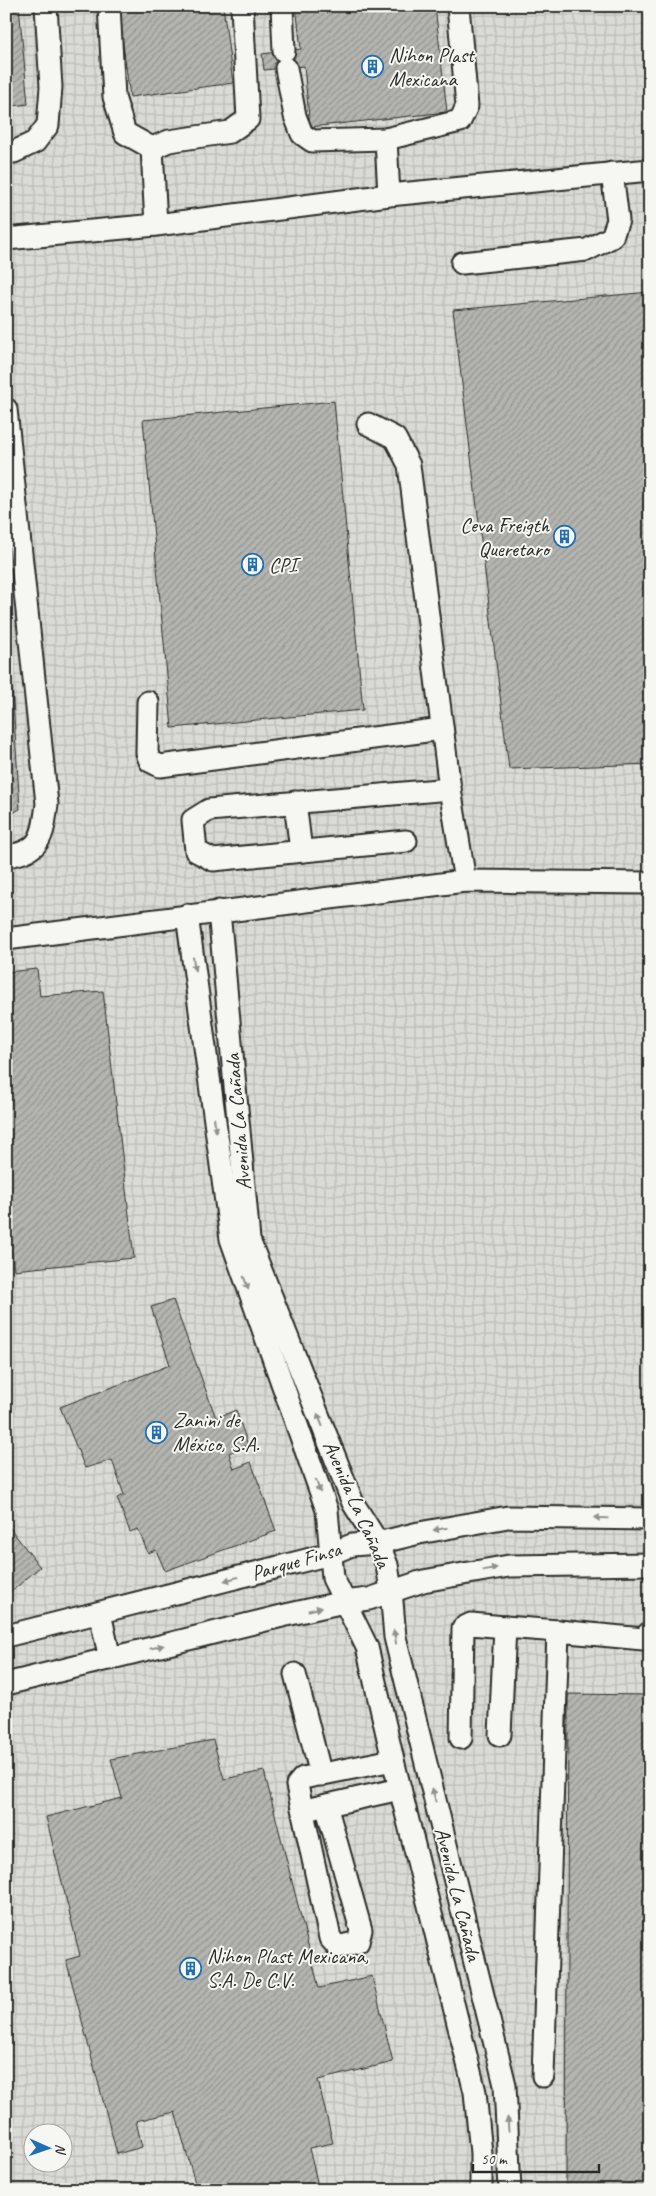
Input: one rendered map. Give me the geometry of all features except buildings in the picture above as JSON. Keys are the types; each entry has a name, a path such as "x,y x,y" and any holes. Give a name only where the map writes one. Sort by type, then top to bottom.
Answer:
{"street":[{"path":"6,152 14,152 35,142 48,125 51,88 46,6"},
{"path":"109,6 114,96 125,133 152,148"},
{"path":"152,148 169,141 230,132 248,119 242,6"},
{"path":"282,6 285,59 295,116 302,134 312,141 386,139 460,121 467,106 458,6"},
{"path":"386,139 389,195"},
{"path":"152,148 156,225"},
{"path":"6,239 156,225 389,195 650,170"},
{"path":"462,263 587,250 612,237 618,220 612,173"},
{"path":"6,409 47,804 43,832 36,846 20,854 6,856"},
{"path":"368,424 395,438 409,465 450,789 465,880"},
{"path":"148,702 147,753 150,760 160,766 442,729"},
{"path":"406,841 213,860 196,851 193,820 209,810 450,789"},
{"path":"295,802 301,851"},
{"path":"6,939 465,880 650,883"},
{"name":"Avenida La Cañada","path":"220,911 249,1240 353,1503 378,1543 387,1564 392,1590 395,1637 505,2085 510,2190"},
{"path":"187,915 231,1239 327,1510 333,1578 367,1647 475,2092 481,2153 481,2190"},
{"name":"Parque Finsa","path":"6,1636 330,1554 352,1545 378,1543 420,1533 508,1517 650,1519"},
{"path":"6,1684 344,1602 369,1599 423,1581 509,1566 650,1564"},
{"path":"100,1613 110,1659"},
{"path":"461,1738 463,1628 470,1624 643,1639 650,1632"},
{"path":"500,1735 505,1627"},
{"path":"543,2076 558,1631"},
{"path":"295,1674 321,1775"},
{"path":"326,1805 361,1930 358,1942 338,1947 330,1938 304,1810 297,1785 303,1778 393,1760"},
{"path":"304,1810 400,1789"}],"shaded area":[{"path":"6,6 650,6 650,2190 6,2190"}],"place":[{"name":"Nihon Plast Mexicana","path":"373,67"},
{"name":"Ceva Freigth Queretaro","path":"565,537"},
{"name":"CPI","path":"253,565"},
{"name":"Zanini de México, S.A.","path":"157,1432"},
{"name":"Nihon Plast Mexicana, S.A. De C.V.","path":"191,1968"}]}
